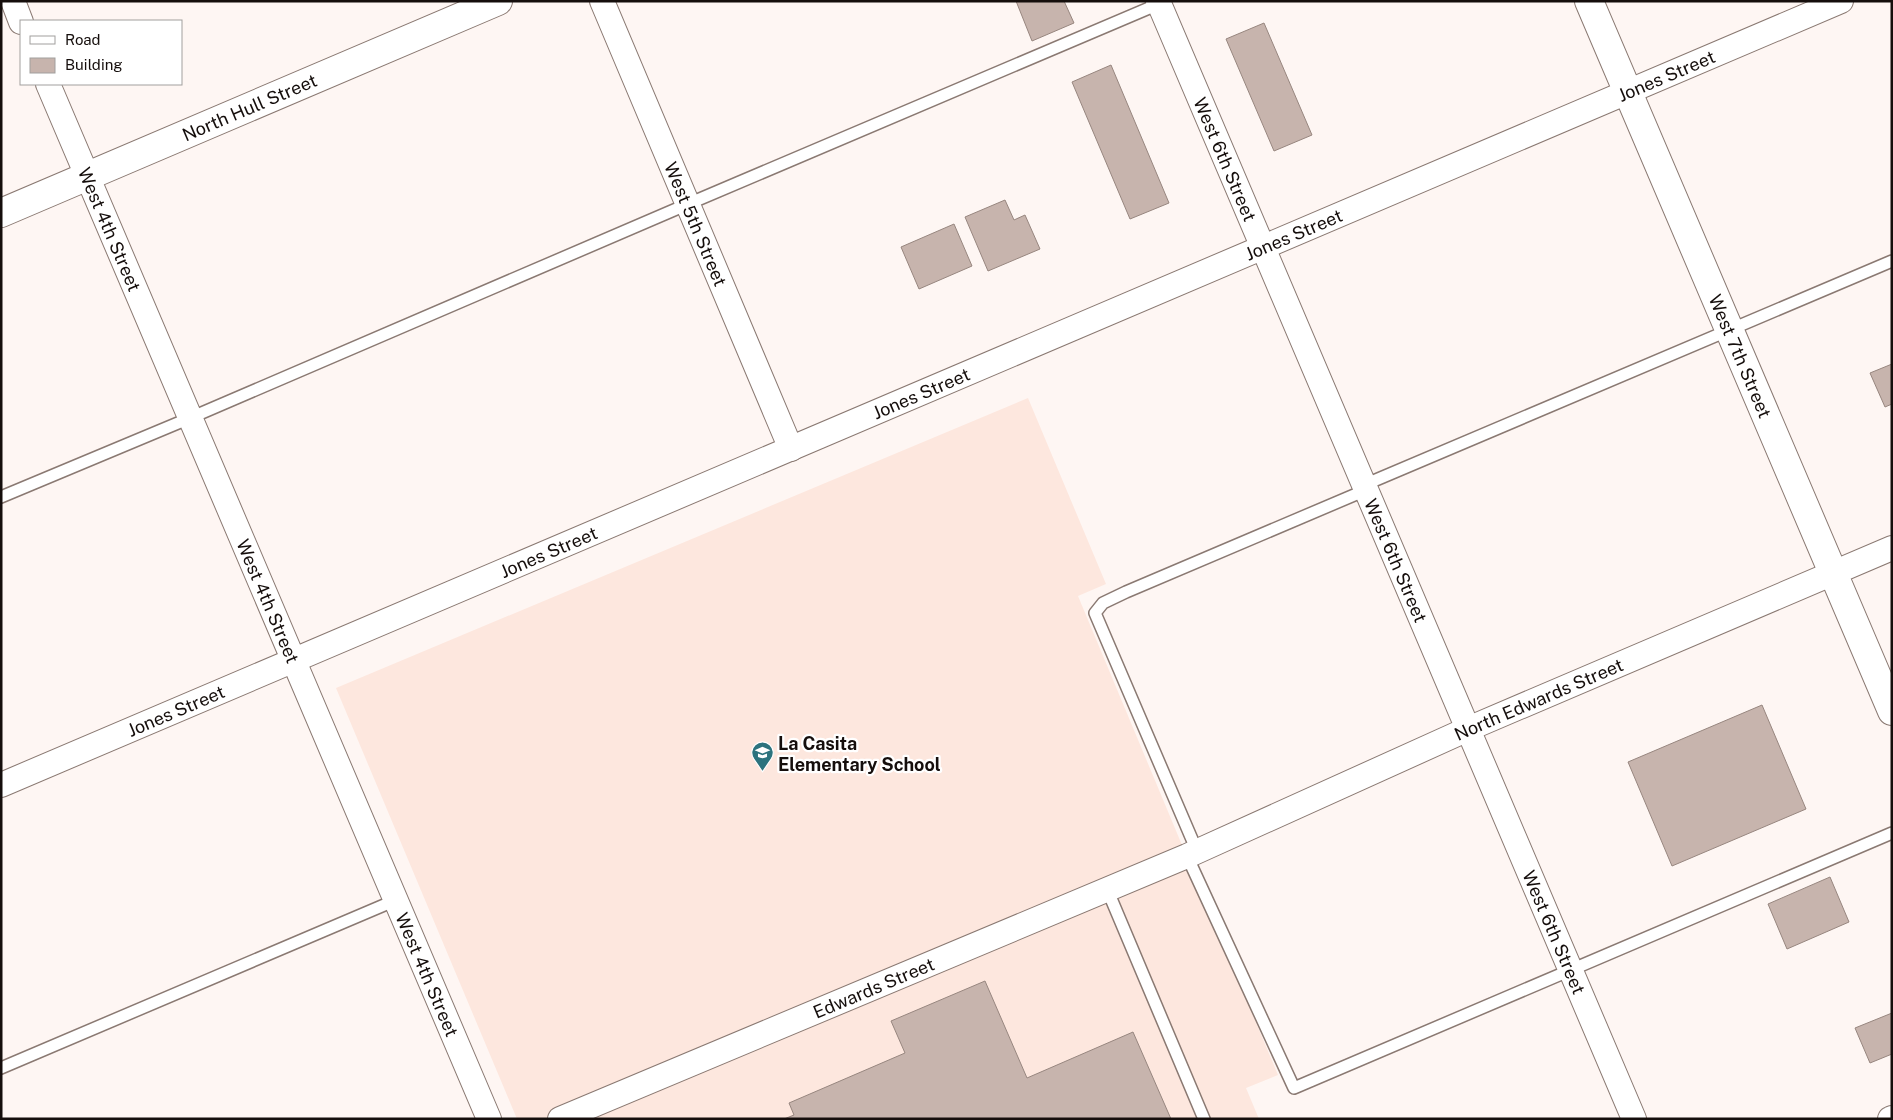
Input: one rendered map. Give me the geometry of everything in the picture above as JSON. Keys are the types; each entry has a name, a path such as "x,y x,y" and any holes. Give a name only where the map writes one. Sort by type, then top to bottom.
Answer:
{"main road":[{"name":"North Hull Street","path":"1,213 498,1"},
{"name":"West 7th Street","path":"1589,1 1892,711"}],"street":[{"path":"13,1 20,20"},
{"name":"West 5th Street","path":"602,1 791,449"},
{"name":"Jones Street","path":"1,785 1841,1"},
{"name":"West 6th Street","path":"1160,2 1262,248 1634,1119"},
{"name":"West 4th Street","path":"48,85 489,1119"},
{"name":"North Edwards Street","path":"1192,853 1468,729 1892,548"},
{"name":"Edwards Street","path":"560,1119 1192,853"}],"lane":[{"path":"1,497 190,418 1160,2"},
{"path":"1892,261 1729,329 1126,592 1103,604 1095,613 1192,853 1294,1088 1892,833"},
{"path":"1108,889 1204,1119"},
{"path":"1,1068 396,900"}],"shaded area":[{"name":"La Casita Elementary School","path":"1028,398 1106,584 1078,596 1278,1075 1246,1088 1259,1119 517,1119 336,688"}],"building":[{"path":"1016,1 1064,1 1074,23 1032,41"},
{"path":"1264,23 1312,135 1274,151 1226,39"},
{"path":"1111,65 1169,203 1130,219 1072,82"},
{"path":"1005,200 1014,220 1025,215 1040,249 988,271 965,217"},
{"path":"954,224 972,266 919,289 901,247"},
{"path":"1892,364 1892,404 1885,407 1870,373"},
{"path":"1762,705 1806,809 1672,866 1628,762"},
{"path":"1830,877 1849,922 1787,949 1768,904"},
{"path":"985,981 1027,1078 1133,1032 1171,1119 784,1119 794,1115 789,1103 905,1053 891,1021"},
{"path":"1892,1013 1892,1054 1870,1063 1855,1028"}],"place":[{"name":"La Casita Elementary School","path":"762,772"}]}
